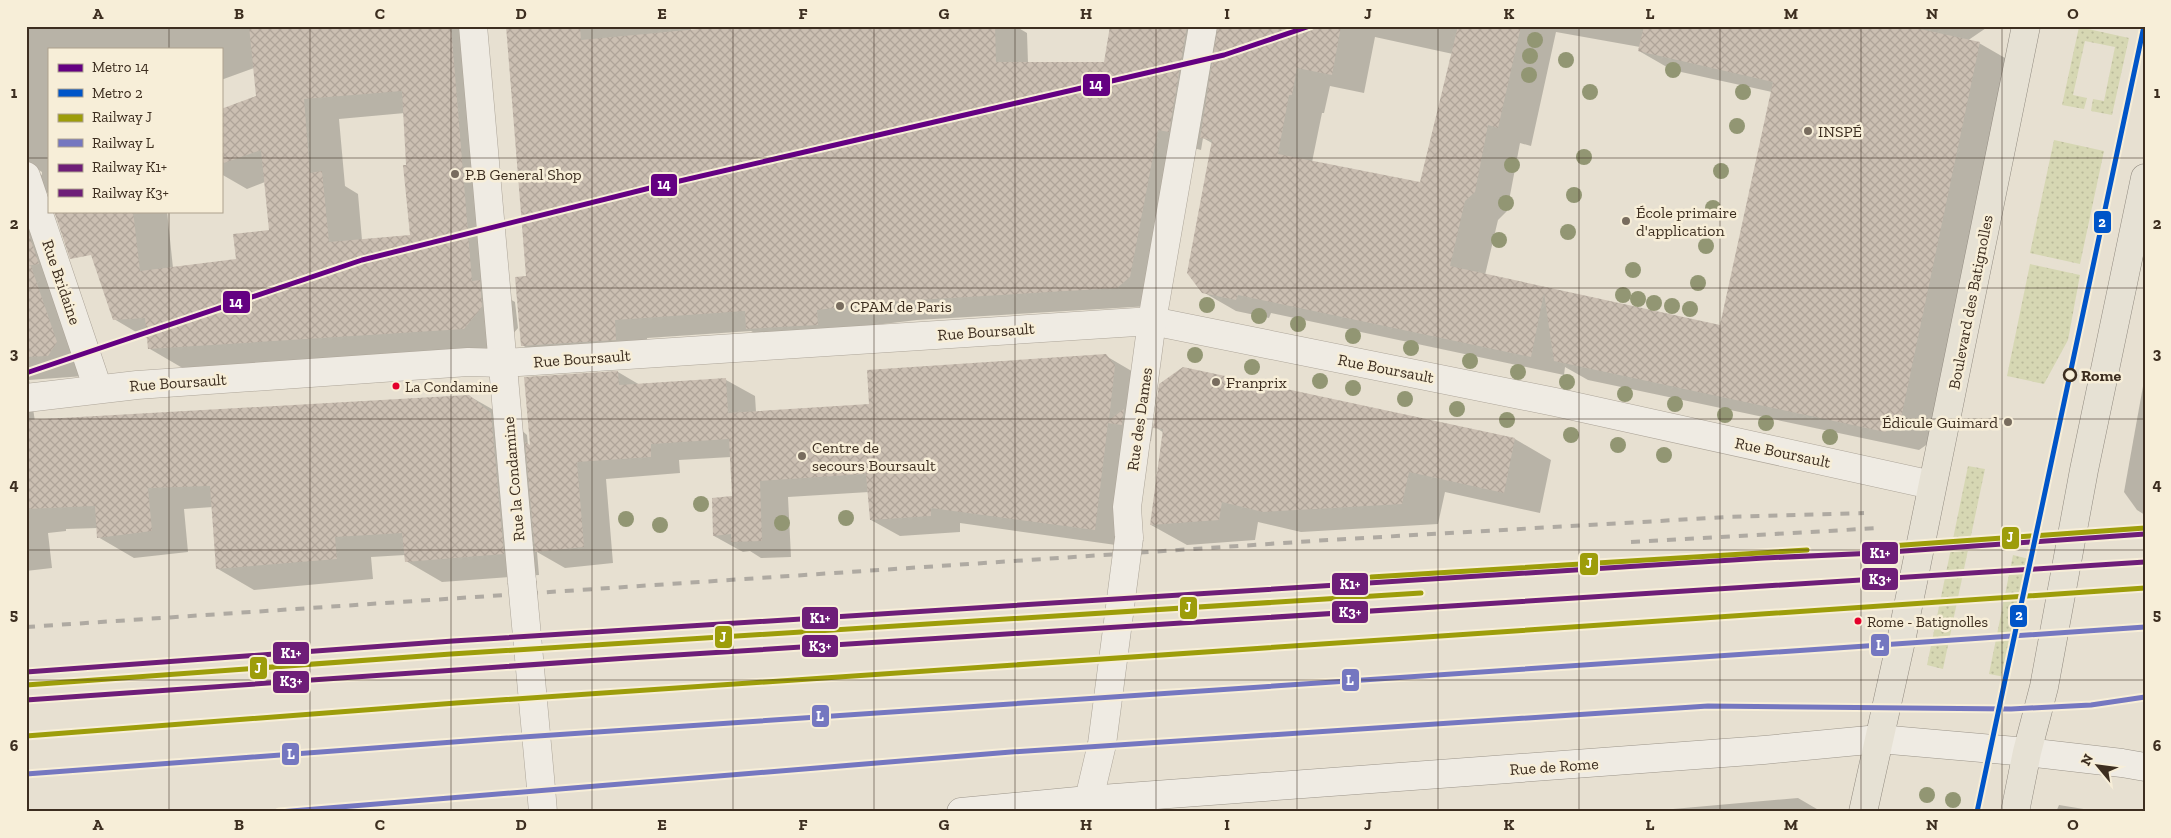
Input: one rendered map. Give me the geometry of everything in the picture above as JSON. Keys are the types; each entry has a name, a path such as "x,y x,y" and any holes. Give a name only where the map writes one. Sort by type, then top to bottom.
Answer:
{"main road":[{"name":"Boulevard des Batignolles","path":"1863,812 1899,650 2024,27"},
{"path":"2015,812 2027,752 2044,687 2084,470 2138,237 2145,178"}],"street":[{"name":"Rue la Condamine","path":"473,26 542,800"},
{"name":"Rue des Dames","path":"1087,806 1102,744 1130,538 1127,507 1152,321 1203,26"},
{"name":"Rue Bridaine","path":"26,176 98,388"},
{"name":"Rue Boursault","path":"26,398 98,388 468,362 503,363 1152,321 1564,404 1932,485"},
{"name":"Rue de Rome","path":"961,812 1087,806 1879,739 2027,752 2122,763 2145,768"}],"green space":[{"path":"2079,27 2129,38 2112,115 2091,111 2093,99 2104,101 2115,47 2085,41 2073,95 2087,98 2084,109 2062,105"},
{"path":"2054,140 2104,151 2080,264 2030,253"},
{"path":"2030,264 2080,275 2068,340 2044,384 2007,376"},
{"path":"1968,466 1985,469 1943,669 1927,665"},
{"path":"2013,555 2029,559 2005,677 1989,674"}],"building":[{"path":"249,26 451,26 472,281 480,280 482,307 464,329 148,349 145,318 113,320 91,255 70,259 54,212 133,212 140,271 236,259 233,234 269,230 261,150 222,164 222,109 256,96","holes":["402,91 406,165 403,165 410,235 329,242 322,171 310,173 304,99"]},
{"path":"506,26 580,26 581,40 730,26 995,26 996,62 1104,62 1110,26 1187,26 1169,132 1158,130 1130,277 1117,288 884,302 817,310 818,325 746,329 745,311 615,320 616,340 521,346 515,277 526,276"},
{"path":"1218,26 1341,26 1332,75 1297,68 1292,95 1289,95 1278,154 1420,182 1458,26 1521,26 1498,128 1488,125 1475,192 1465,201 1450,266 1720,325 1773,82 1638,51 1644,26 1906,26 1980,42 1900,423 1885,432 1554,361 1544,293 1531,357 1238,295 1236,300 1202,293 1187,273 1212,140 1200,138"},
{"path":"26,226 39,264 26,266"},
{"path":"26,266 31,266 57,342 48,356 26,357"},
{"path":"1106,354 1115,365 1109,420 1124,409 1122,425 1108,423 1095,530 931,508 931,516 870,520 866,474 760,481 762,541 731,542 731,534 713,536 712,498 732,496 729,439 651,444 651,457 577,462 584,547 535,552 525,442 530,445 524,377 618,371 619,385 726,378 728,413 869,404 867,370"},
{"path":"1183,367 1515,438 1504,493 1409,472 1402,504 1263,512 1222,502 1219,520 1150,525 1163,429 1153,428 1159,384"},
{"path":"469,395 491,413 504,554 405,562 402,533 335,537 337,559 216,569 210,486 148,488 152,531 97,538 95,506 26,509 26,420"}],"railway":[{"path":"26,627 1328,540 1728,517 1864,513"},
{"path":"1631,542 1880,528"}],"metro line":[{"name":"14","path":"26,373 362,260 658,186 1224,55 1310,26"},
{"name":"2","path":"1977,812 2144,26"}],"rail line":[{"name":"J","path":"1876,547 2145,528"},
{"name":"K1+","path":"26,672 453,641 1764,558 1876,553 2145,534"},
{"name":"J","path":"1371,577 1807,550"},
{"name":"K3+","path":"26,700 628,658 2145,562"},
{"name":"J","path":"26,736 456,703 2145,588"},
{"name":"J","path":"26,685 451,654 1421,593"},
{"name":"L","path":"26,774 821,716 2145,627"},
{"name":"L","path":"279,812 1011,752 1708,706 2011,709 2091,705 2145,697"}],"place":[{"name":"INSPÉ","path":"1808,131"},
{"name":"P.B General Shop","path":"455,174"},
{"name":"École primaire d'application","path":"1626,221"},
{"name":"CPAM de Paris","path":"840,306"},
{"name":"Rome","path":"2070,375"},
{"name":"Franprix","path":"1216,382"},
{"name":"La Condamine","path":"396,386"},
{"name":"Édicule Guimard","path":"2008,422"},
{"name":"Centre de secours Boursault","path":"802,456"},
{"name":"Rome - Batignolles","path":"1858,621"}]}
